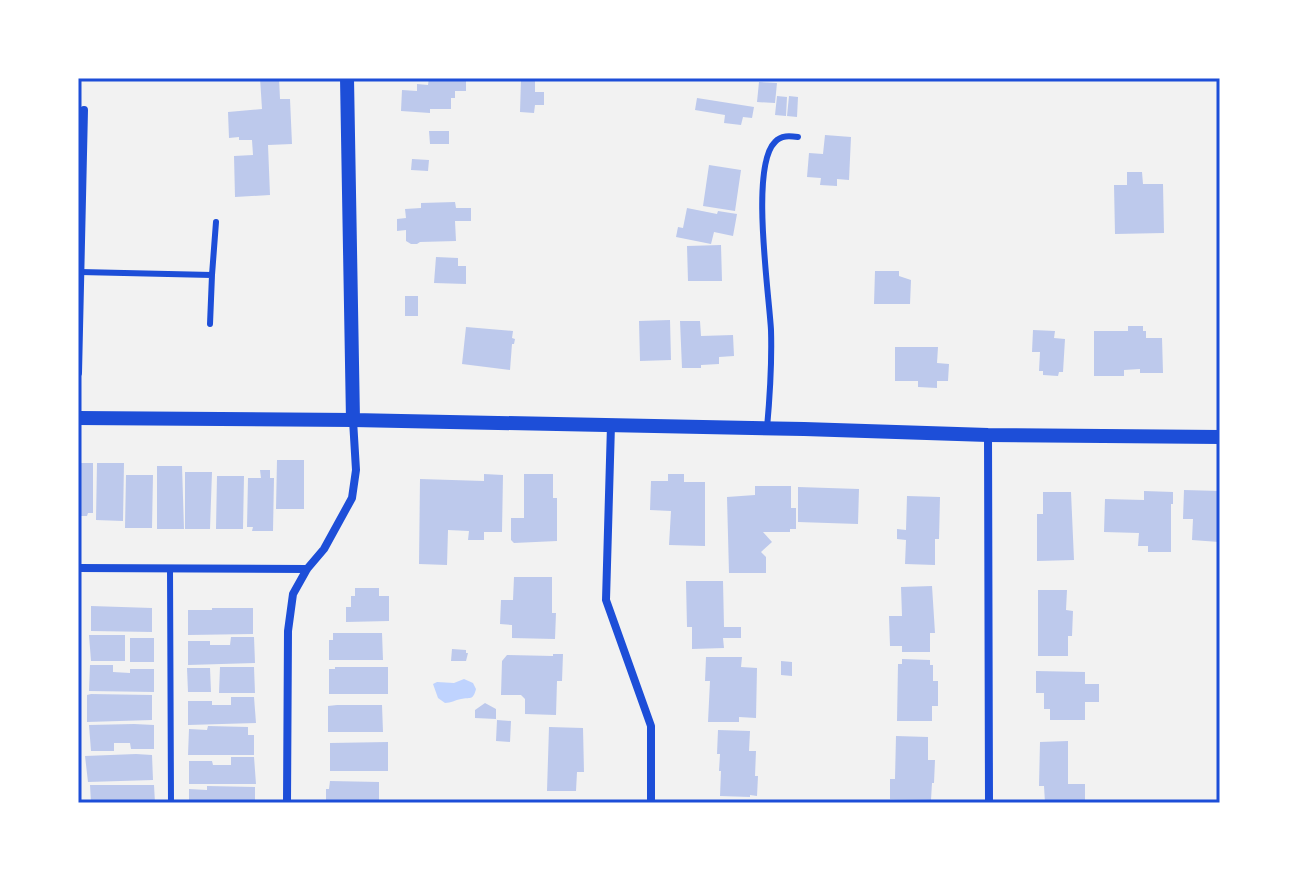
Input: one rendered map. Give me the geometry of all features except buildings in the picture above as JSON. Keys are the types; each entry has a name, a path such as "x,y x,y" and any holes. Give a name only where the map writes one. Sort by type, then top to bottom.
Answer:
{"street":[{"path":"287,803 288,631 293,594 307,569 324,549 352,498 356,470 347,78"},
{"path":"78,373 81,108"},
{"path":"78,418 353,420 988,435 1220,437"},
{"path":"611,425 606,600 651,726 651,803"},
{"path":"988,435 989,803"},
{"path":"78,568 307,569"}],"lane":[{"path":"767,428 771,355 762,186 766,160 774,142 786,136 798,137"},
{"path":"210,324 216,222"},
{"path":"80,272 212,275"},
{"path":"170,569 171,803"}],"water":[{"path":"464,679 473,683 476,689 472,697 445,703 438,698 433,684"}]}
